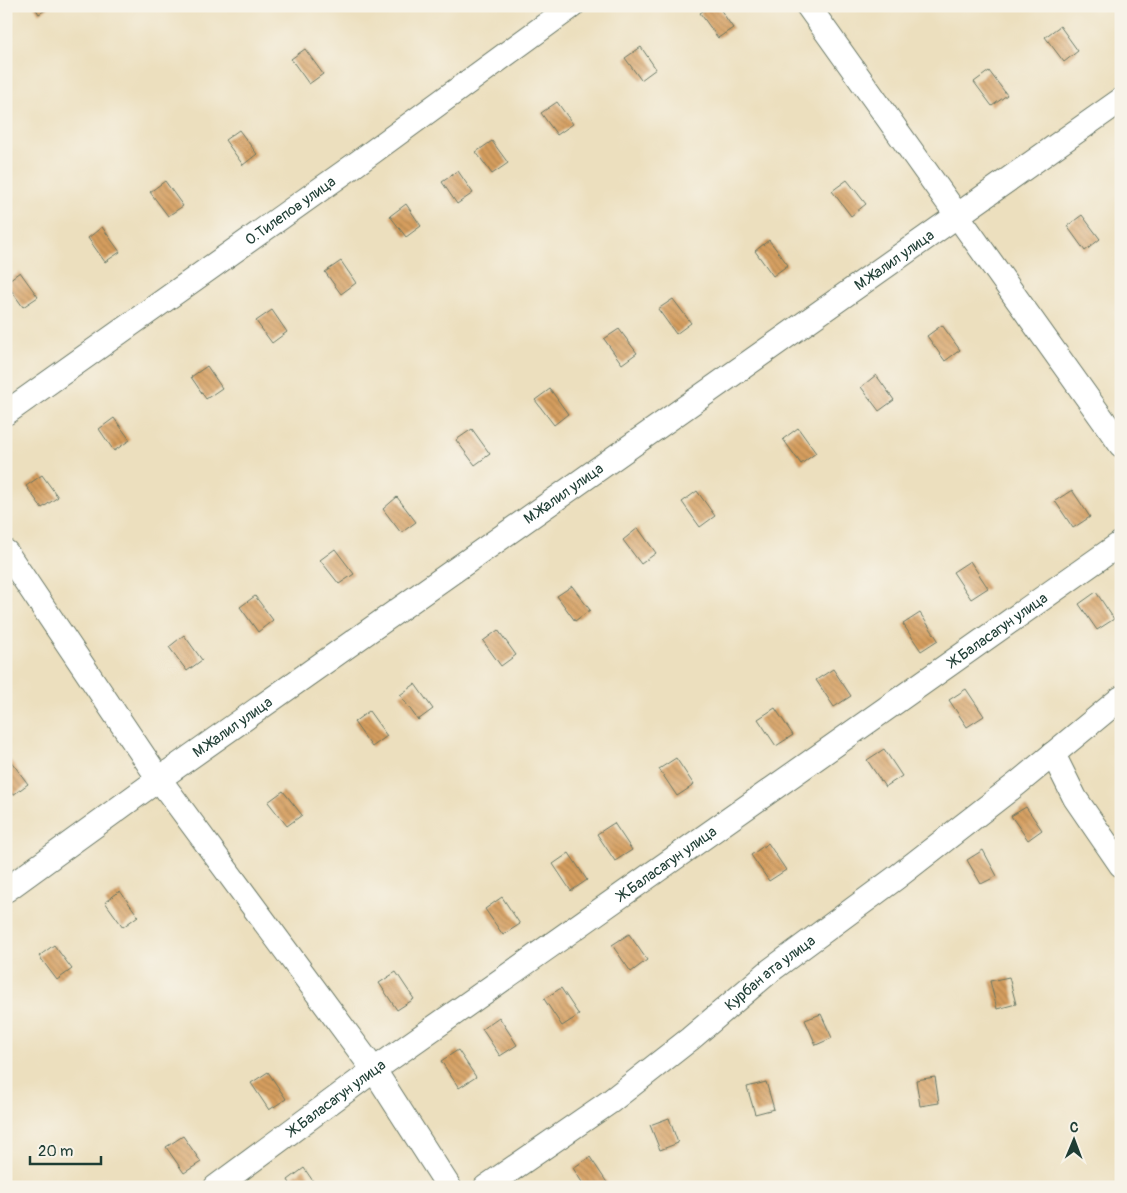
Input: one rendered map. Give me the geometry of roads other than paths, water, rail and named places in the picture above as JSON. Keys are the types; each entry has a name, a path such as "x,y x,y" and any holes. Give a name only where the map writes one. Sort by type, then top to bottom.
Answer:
{"street":[{"name":"О.Тилепов улица","path":"6,413 356,164 572,6"},
{"path":"808,6 1121,445"},
{"name":"М.Жалил улица","path":"6,890 159,779 1121,100"},
{"name":"Ж.Баласагун улица","path":"216,1187 374,1070 1121,543"},
{"path":"6,552 159,779 374,1070 449,1187"},
{"name":"Курбан ата улица","path":"486,1187 611,1101 690,1039 771,970 897,877 1121,698"},
{"path":"1053,754 1075,798 1121,865"}]}
